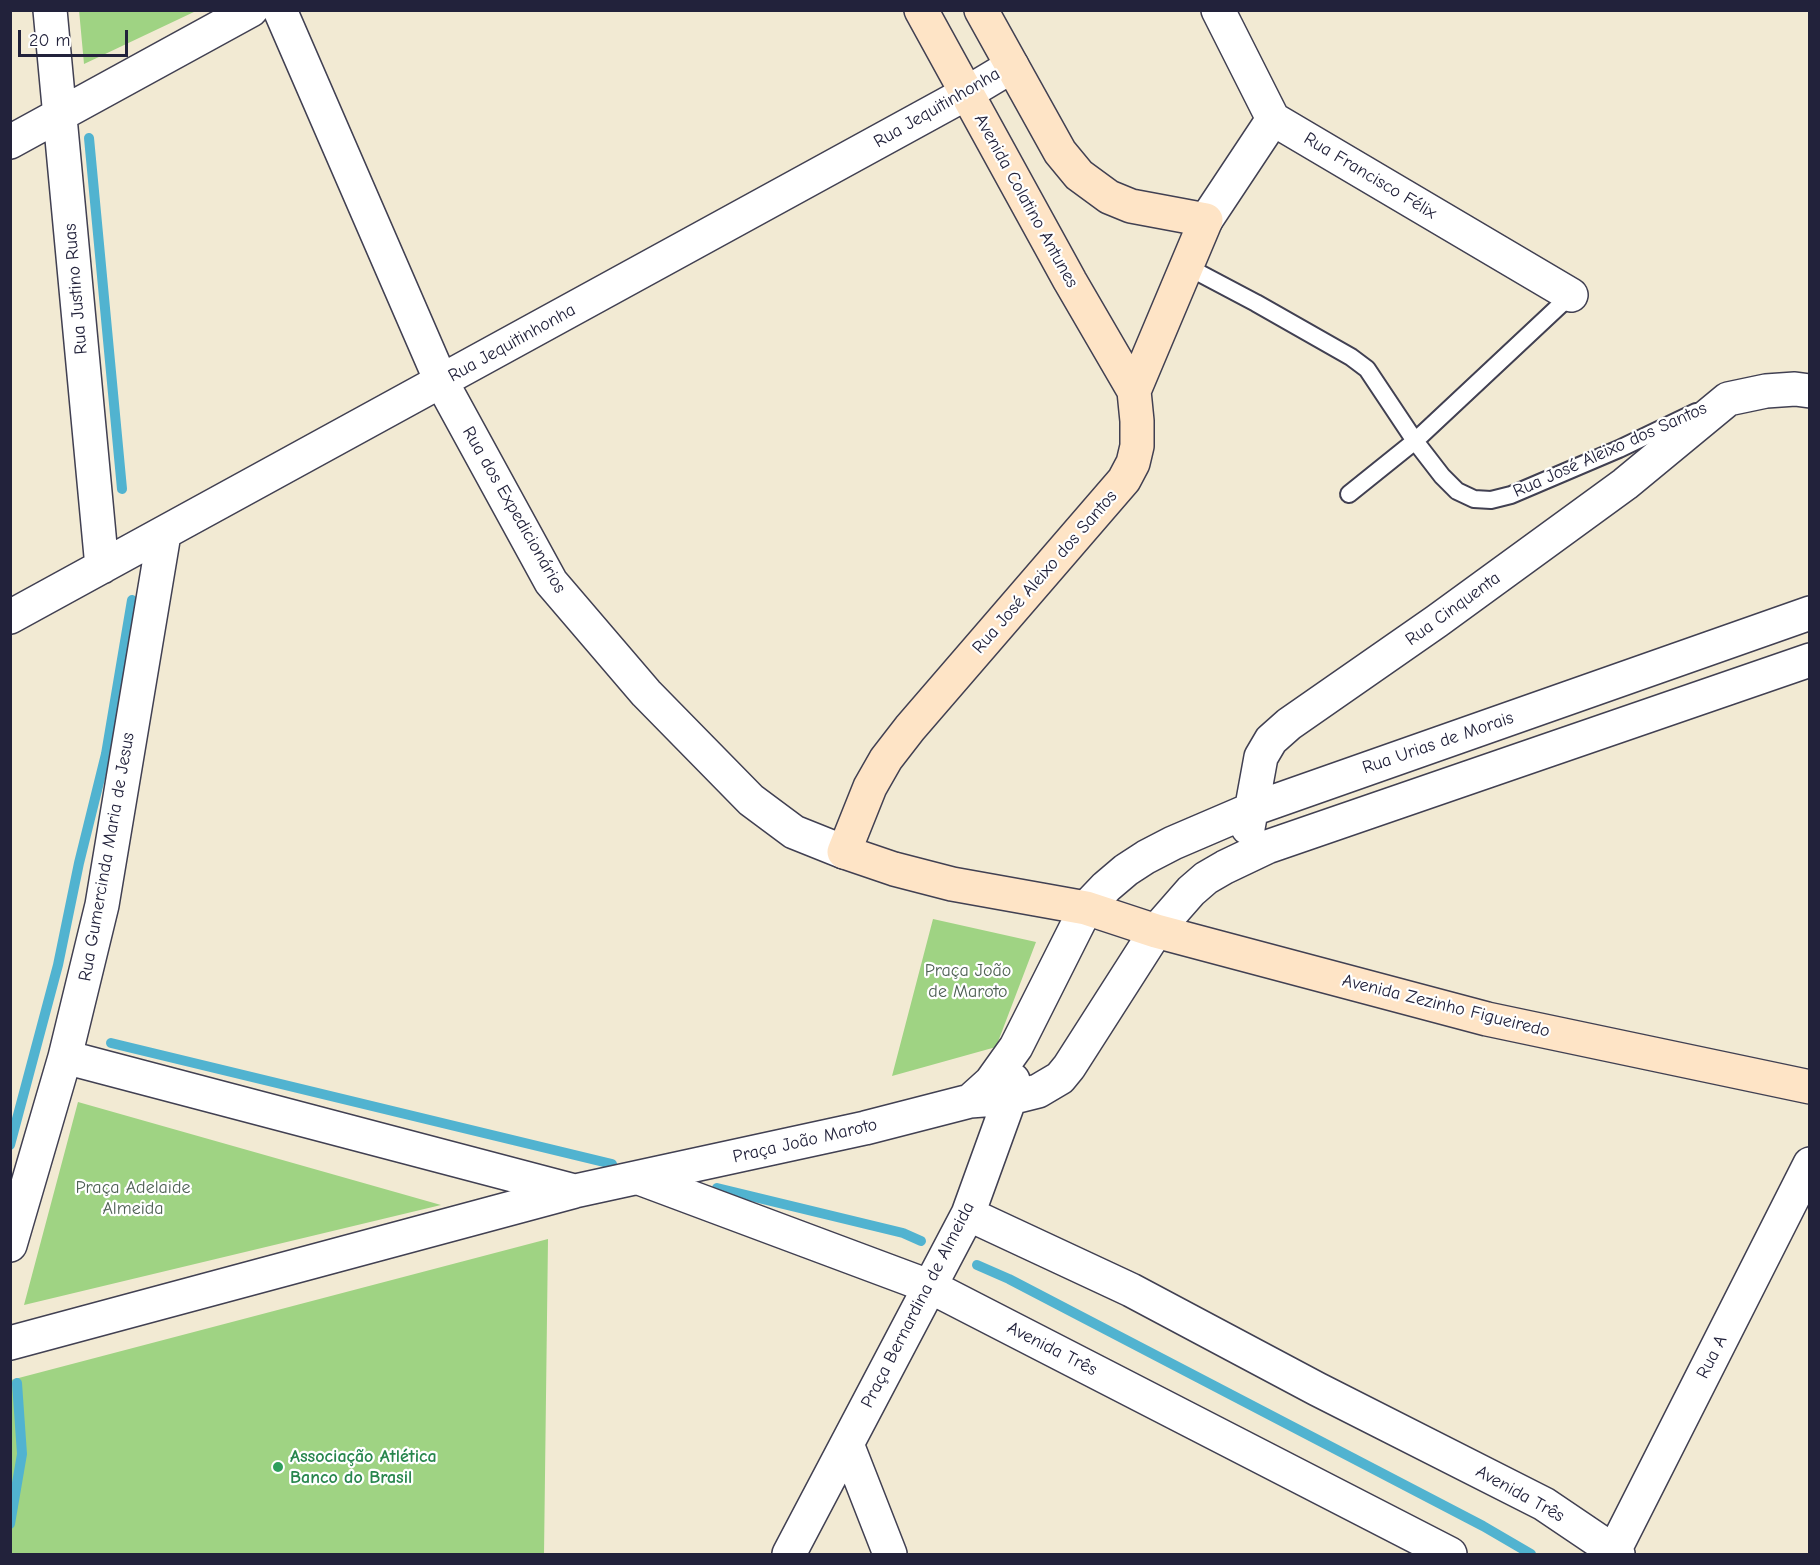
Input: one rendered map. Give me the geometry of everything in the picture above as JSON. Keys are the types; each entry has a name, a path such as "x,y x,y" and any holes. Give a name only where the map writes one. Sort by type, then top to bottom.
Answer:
{"main road":[{"name":"Avenida Colatino Antunes","path":"921,10 1070,281 1134,391"},
{"path":"981,10 1060,152 1079,175 1093,188 1108,197 1131,206 1206,220"},
{"name":"Rua José Aleixo dos Santos","path":"844,852 870,787 886,759 910,728 1124,480 1137,446 1134,391 1206,220"},
{"name":"Rua dos Expedicionários","path":"844,852 894,869 952,884 1086,908"},
{"name":"Avenida Zezinho Figueiredo","path":"1086,908 1156,931 1487,1019 1809,1087"}],"street":[{"name":"Rua Justino Ruas","path":"50,10 102,567"},
{"path":"10,142 251,10"},
{"name":"Rua dos Expedicionários","path":"280,10 441,381 551,582 646,693 751,800 794,832 844,852"},
{"path":"1218,10 1273,119"},
{"name":"Rua Jequitinhonha","path":"10,617 967,93 1012,66"},
{"name":"Rua José Aleixo dos Santos","path":"1206,220 1273,119"},
{"name":"Rua Francisco Félix","path":"1273,119 1571,295"},
{"path":"1728,399 1766,391 1795,389 1809,392"},
{"name":"Rua Cinquenta","path":"1244,857 1250,810 1261,757 1271,740 1288,724 1437,621 1616,491 1728,399"},
{"name":"Rua Gumercinda Maria de Jesus","path":"10,1245 65,1057 102,905 164,534"},
{"name":"Rua Urias de Morais","path":"1086,908 1106,886 1125,870 1146,857 1250,810 1809,613"},
{"path":"1156,931 1191,891 1206,878 1244,857 1809,660"},
{"name":"Praça João Maroto","path":"970,1101 991,1082 1011,1054 1086,908"},
{"name":"Praça João Maroto","path":"639,1178 865,1128 970,1101 1010,1098 1038,1091 1060,1078 1069,1067 1156,931"},
{"name":"Praça Bernardina de Almeida","path":"789,1554 968,1214 1010,1098 1014,1075 1011,1054"},
{"path":"65,1057 575,1191"},
{"name":"Rua A","path":"1616,1553 1809,1164"},
{"path":"10,1343 575,1191 639,1178"},
{"name":"Avenida Três","path":"639,1178 931,1287 1450,1554"},
{"name":"Avenida Três","path":"968,1214 1131,1290 1317,1389 1544,1504 1616,1553"},
{"path":"847,1444 890,1554"}],"lane":[{"name":"Rua José Aleixo dos Santos","path":"1186,266 1351,357 1366,369 1442,476 1457,491 1474,499 1491,500 1511,495 1728,399"},
{"path":"1349,494 1415,441 1571,295"}],"green space":[{"path":"79,10 196,10 196,11 84,64"},
{"name":"Praça João de Maroto","path":"933,919 1036,942 996,1047 892,1076"},
{"name":"Praça Adelaide Almeida","path":"78,1102 441,1205 24,1305"},
{"name":"Associação Atlética Banco do Brasil","path":"548,1239 544,1554 11,1554 11,1380"}],"waterway":[{"path":"89,138 122,489"},
{"path":"10,1145 58,965 79,863 106,754 132,600"},
{"path":"111,1043 612,1164"},
{"path":"717,1188 903,1233 921,1241"},
{"path":"977,1265 1009,1279 1483,1526 1531,1554"},
{"path":"10,1524 22,1454 17,1383"}],"place":[{"name":"Associação Atlética Banco do Brasil","path":"278,1467"}]}
